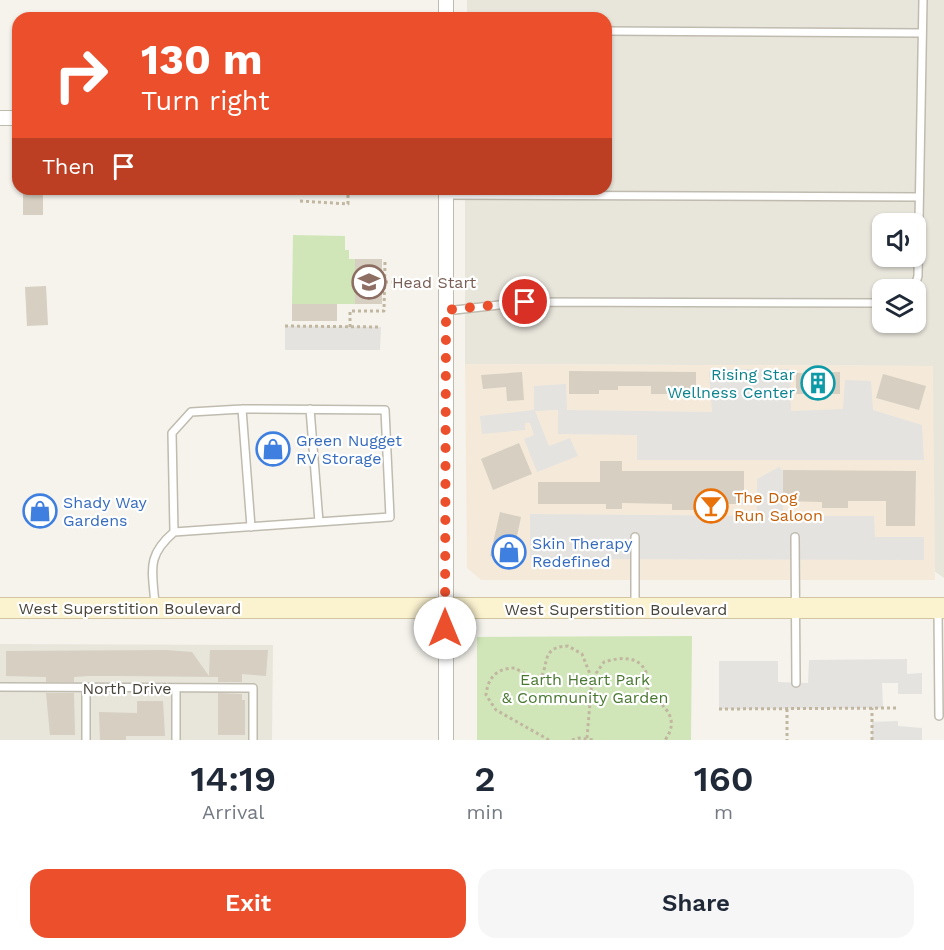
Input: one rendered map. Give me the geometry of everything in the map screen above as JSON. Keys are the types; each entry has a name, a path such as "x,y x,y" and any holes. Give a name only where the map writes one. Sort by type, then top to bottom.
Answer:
{"main road":[{"name":"West Superstition Boulevard","path":"0,608 941,608"}],"street":[{"path":"446,195 446,740"}],"lane":[{"path":"917,279 922,0"},
{"path":"612,32 922,33"},
{"path":"612,194 919,197"},
{"path":"446,310 525,302 872,303"},
{"path":"242,409 251,527"},
{"path":"155,608 153,558 161,543 174,532 390,517 386,410 242,409 191,412 172,433 174,532"},
{"path":"310,410 319,522"},
{"path":"635,537 635,609"},
{"path":"795,537 795,683"},
{"path":"939,716 941,608"},
{"name":"North Drive","path":"0,687 253,688 253,740"},
{"path":"86,687 86,740"},
{"path":"176,688 176,740"}],"path":[{"path":"300,201 348,204 348,195"},
{"path":"350,327 350,310 384,311 385,262"},
{"path":"385,282 397,282"},
{"path":"285,326 381,327"},
{"path":"549,740 496,710 486,695 490,678 498,671 515,668 537,681 543,674 547,654 555,648 568,646 582,654 592,679 586,738"},
{"path":"592,679 604,662 624,657 640,665 646,672 648,695 669,711 671,727 665,740"},
{"path":"872,708 872,740"},
{"path":"719,710 898,708"},
{"path":"787,709 787,740"},
{"path":"572,740 586,738 594,740"}],"shaded area":[{"path":"467,0 944,0 944,578 934,571 932,366 465,364 465,195 612,195 612,12 467,12"},
{"path":"285,326 381,327 380,350 285,350"},
{"path":"465,364 933,366 935,580 481,580 467,568"},
{"path":"714,369 790,369 791,411 843,409 845,380 871,381 873,410 922,425 924,460 637,460 637,435 558,434 558,410 535,411 549,446 570,438 578,456 537,472 524,439 534,435 530,423 525,423 525,430 482,434 480,416 534,410 534,386 566,384 567,410 712,412 709,372"},
{"path":"779,467 783,471 783,516 874,516 875,537 924,537 924,560 530,559 530,514 757,516 757,479"},
{"path":"0,644 273,645 272,740 0,740"},
{"path":"907,659 907,674 922,673 922,694 898,694 898,683 882,683 883,708 719,709 719,661 778,661 778,682 808,683 809,660"},
{"path":"898,721 898,726 922,728 922,740 872,740 872,722"}],"green space":[{"path":"293,235 345,236 345,250 349,250 349,259 355,259 355,304 292,304"},
{"name":"Earth Heart Park & Community Garden","path":"692,636 691,740 477,740 477,637"}],"building":[{"path":"23,195 43,195 43,215 23,215"},
{"name":"Head Start","path":"355,259 382,259 382,304 355,304"},
{"path":"46,286 48,325 27,326 25,287"},
{"path":"292,304 337,304 337,321 292,321"},
{"path":"569,371 696,372 696,394 651,394 651,386 618,386 618,390 599,390 599,394 569,394"},
{"path":"522,372 524,400 507,401 506,387 483,389 481,375"},
{"name":"Rising Star Wellness Center","path":"840,372 840,394 796,394 796,373"},
{"path":"883,374 926,386 919,410 876,398"},
{"path":"519,443 532,474 493,490 481,459"},
{"path":"600,461 622,461 622,471 744,471 744,504 716,504 716,510 672,510 672,504 622,503 622,509 606,509 606,504 538,504 538,482 600,482"},
{"path":"783,470 916,471 915,526 886,526 886,501 848,501 848,508 822,508 822,502 783,501"},
{"name":"Shady Way Gardens","path":"30,504 50,504 51,518 30,519"},
{"path":"500,512 521,517 512,560 490,556"},
{"path":"166,650 192,652 209,676 210,650 268,650 266,676 242,674 242,682 218,682 218,677 88,676 74,677 74,682 46,682 46,677 6,676 6,651"},
{"path":"46,693 74,693 75,735 50,735"},
{"path":"218,693 242,694 242,700 245,700 245,735 218,735"},
{"path":"137,701 163,701 165,736 126,736 126,740 100,740 99,712 137,713"}],"place":[{"name":"Head Start","path":"369,282"},
{"name":"Rising Star Wellness Center","path":"818,383"},
{"name":"Green Nugget RV Storage","path":"273,449"},
{"name":"The Dog Run Saloon","path":"711,506"},
{"name":"Shady Way Gardens","path":"40,511"},
{"name":"Skin Therapy Redefined","path":"509,552"}],"route":[{"path":"445,628 446,310 525,302"}]}
